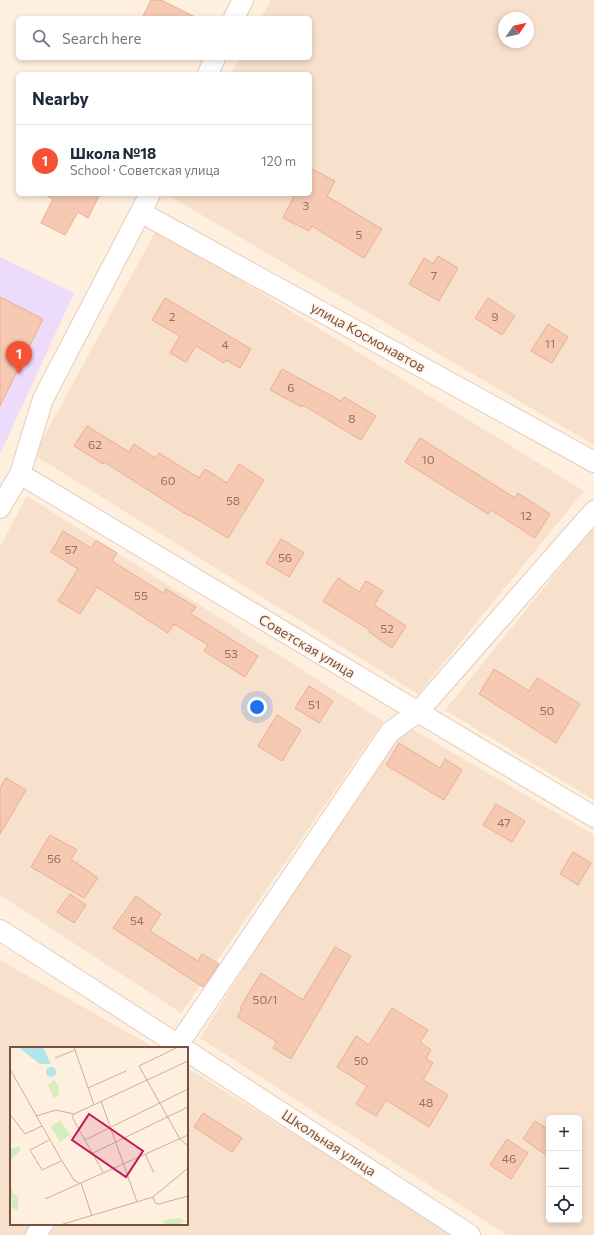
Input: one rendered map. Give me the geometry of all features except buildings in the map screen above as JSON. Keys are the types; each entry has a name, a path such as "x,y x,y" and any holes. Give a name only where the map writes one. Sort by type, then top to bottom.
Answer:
{"street":[{"path":"235,16 243,0"},
{"path":"209,72 214,60"},
{"path":"0,508 20,474 43,399 149,196"},
{"name":"улица Космонавтов","path":"142,212 594,462"},
{"name":"Советская улица","path":"20,474 594,816"},
{"path":"181,1047 390,732 418,712 594,511"},
{"name":"Школьная улица","path":"0,930 178,1047"},
{"name":"Школьная улица","path":"188,1053 470,1235"},
{"path":"36,1235 42,1225"}],"shaded area":[{"path":"271,0 594,0 594,445 169,196 312,196 312,72 232,72 239,60 312,60 312,16 262,16"},
{"path":"157,229 584,491 418,694 34,455"},
{"path":"0,257 74,293 0,454"},
{"path":"27,496 383,721 181,1013 0,895 0,547"},
{"path":"594,526 594,800 445,710"},
{"path":"407,726 594,835 594,1235 507,1235 200,1038 301,877"},
{"path":"0,960 153,1047 10,1047 10,1225 188,1225 188,1069 456,1235 0,1235"}],"place":[{"name":"Школа №18","path":"19,374"}]}
